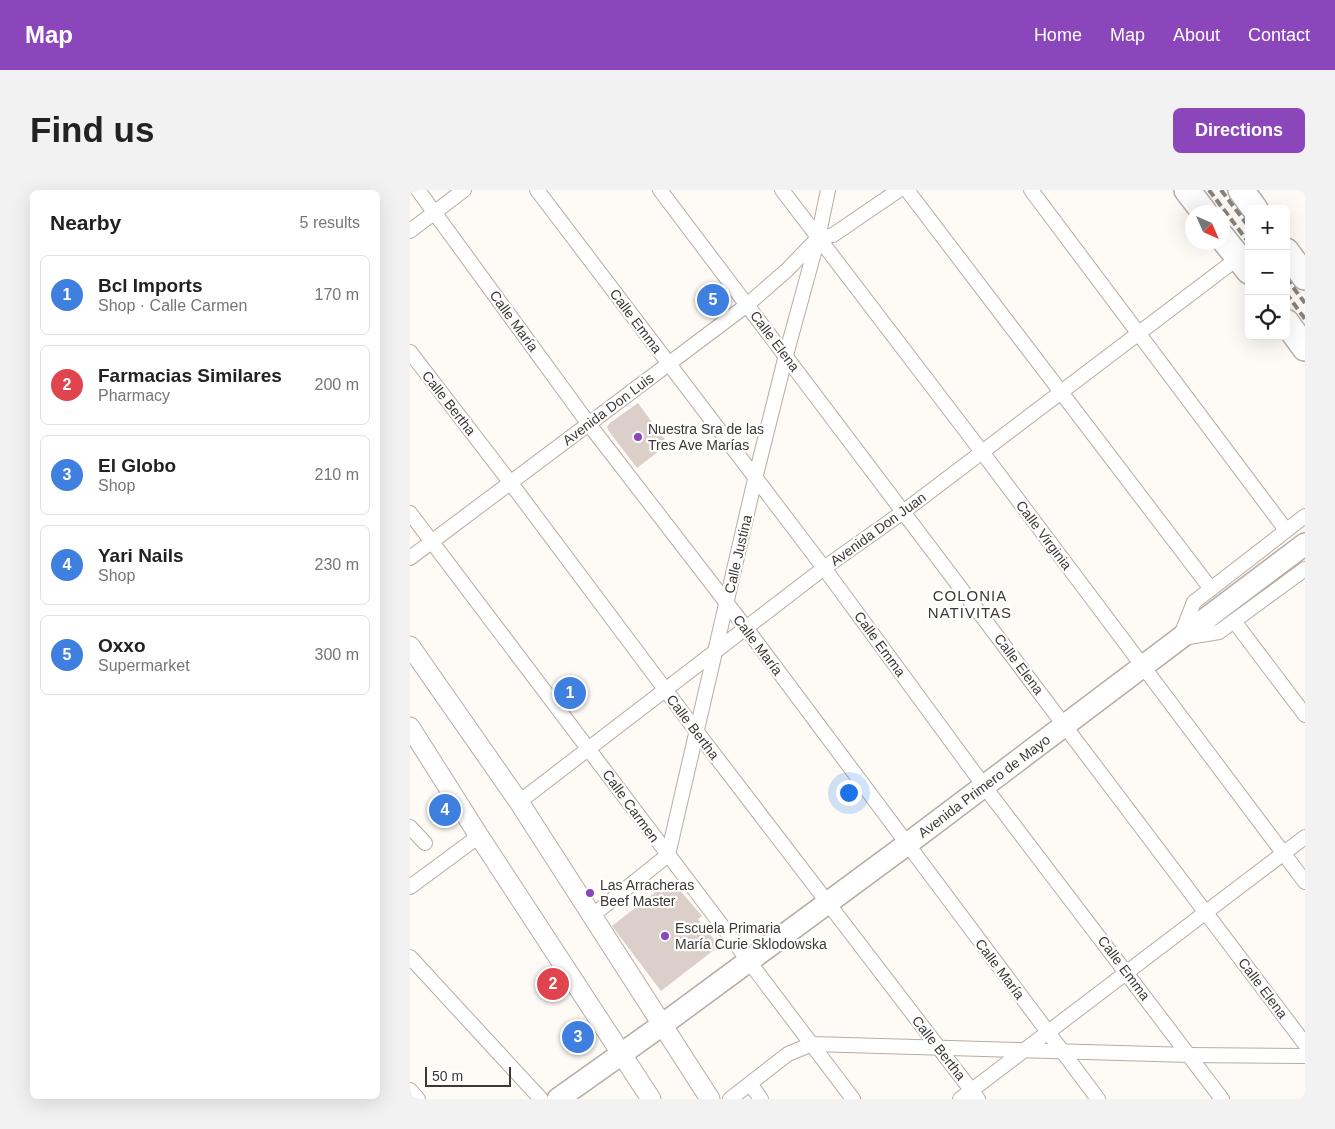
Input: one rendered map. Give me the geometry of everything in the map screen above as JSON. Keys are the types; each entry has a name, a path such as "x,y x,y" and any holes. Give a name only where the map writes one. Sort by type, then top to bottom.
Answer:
{"highway":[{"path":"1187,190 1199,205"},
{"path":"1230,247 1244,265"},
{"path":"1290,256 1305,277"},
{"path":"1290,327 1305,348"}],"main road":[{"name":"Avenida Primero de Mayo","path":"558,1099 662,1025 906,845 1305,544"},
{"path":"410,646 519,802 710,1099"},
{"path":"410,727 651,1099"}],"street":[{"name":"Calle María","path":"418,190 588,424 746,628 906,845 1098,1099"},
{"path":"410,230 464,190"},
{"name":"Calle Emma","path":"537,190 824,568 984,786 1222,1099"},
{"name":"Calle Elena","path":"660,190 1305,1044"},
{"name":"Calle Virginia","path":"782,190 982,452 1305,882"},
{"name":"Calle Justina","path":"668,855 755,479 818,238 828,190"},
{"name":"Avenida Don Luis","path":"410,558 747,305 787,270 818,238 833,235 899,190"},
{"path":"907,190 1211,589"},
{"path":"1031,190 1286,530"},
{"name":"Avenida Don Juan","path":"519,802 824,568 903,512 1140,333 1244,265"},
{"name":"Calle Bertha","path":"410,352 827,903 975,1094"},
{"name":"Calle Carmen","path":"410,513 853,1099"},
{"path":"1305,516 1194,602 1180,638 1219,632 1305,569"},
{"path":"1234,621 1305,715"},
{"path":"410,827 425,843"},
{"path":"410,887 479,836"},
{"path":"960,1099 975,1094 1024,1050 1305,837"},
{"path":"593,915 668,855"},
{"path":"410,957 541,1099"},
{"path":"730,1099 788,1054 812,1044 1189,1055 1305,1056"},
{"path":"750,1084 761,1099"},
{"path":"410,1090 418,1099"}],"building":[{"path":"718,282 732,301 709,318 694,300"},
{"name":"Nuestra Sra de las Tres Ave Marías","path":"638,403 668,444 637,468 607,427"},
{"name":"Escuela Primaria María Curie Sklodowska","path":"671,880 702,916 698,919 719,946 661,991 612,926"}],"railway":[{"path":"1209,190 1245,238"},
{"path":"1221,190 1245,222"},
{"path":"1290,283 1305,303"},
{"path":"1287,295 1305,319"}],"place":[{"name":"Oxxo","path":"713,300"},
{"name":"Nuestra Sra de las Tres Ave Marías","path":"638,437"},
{"name":"Bcl Imports","path":"570,693"},
{"name":"Yari Nails","path":"445,810"},
{"name":"Las Arracheras Beef Master","path":"590,893"},
{"name":"Escuela Primaria María Curie Sklodowska","path":"665,936"},
{"name":"Farmacias Similares","path":"553,984"},
{"name":"El Globo","path":"578,1037"}],"district":[{"name":"COLONIA NATIVITAS","path":"970,604"}]}
